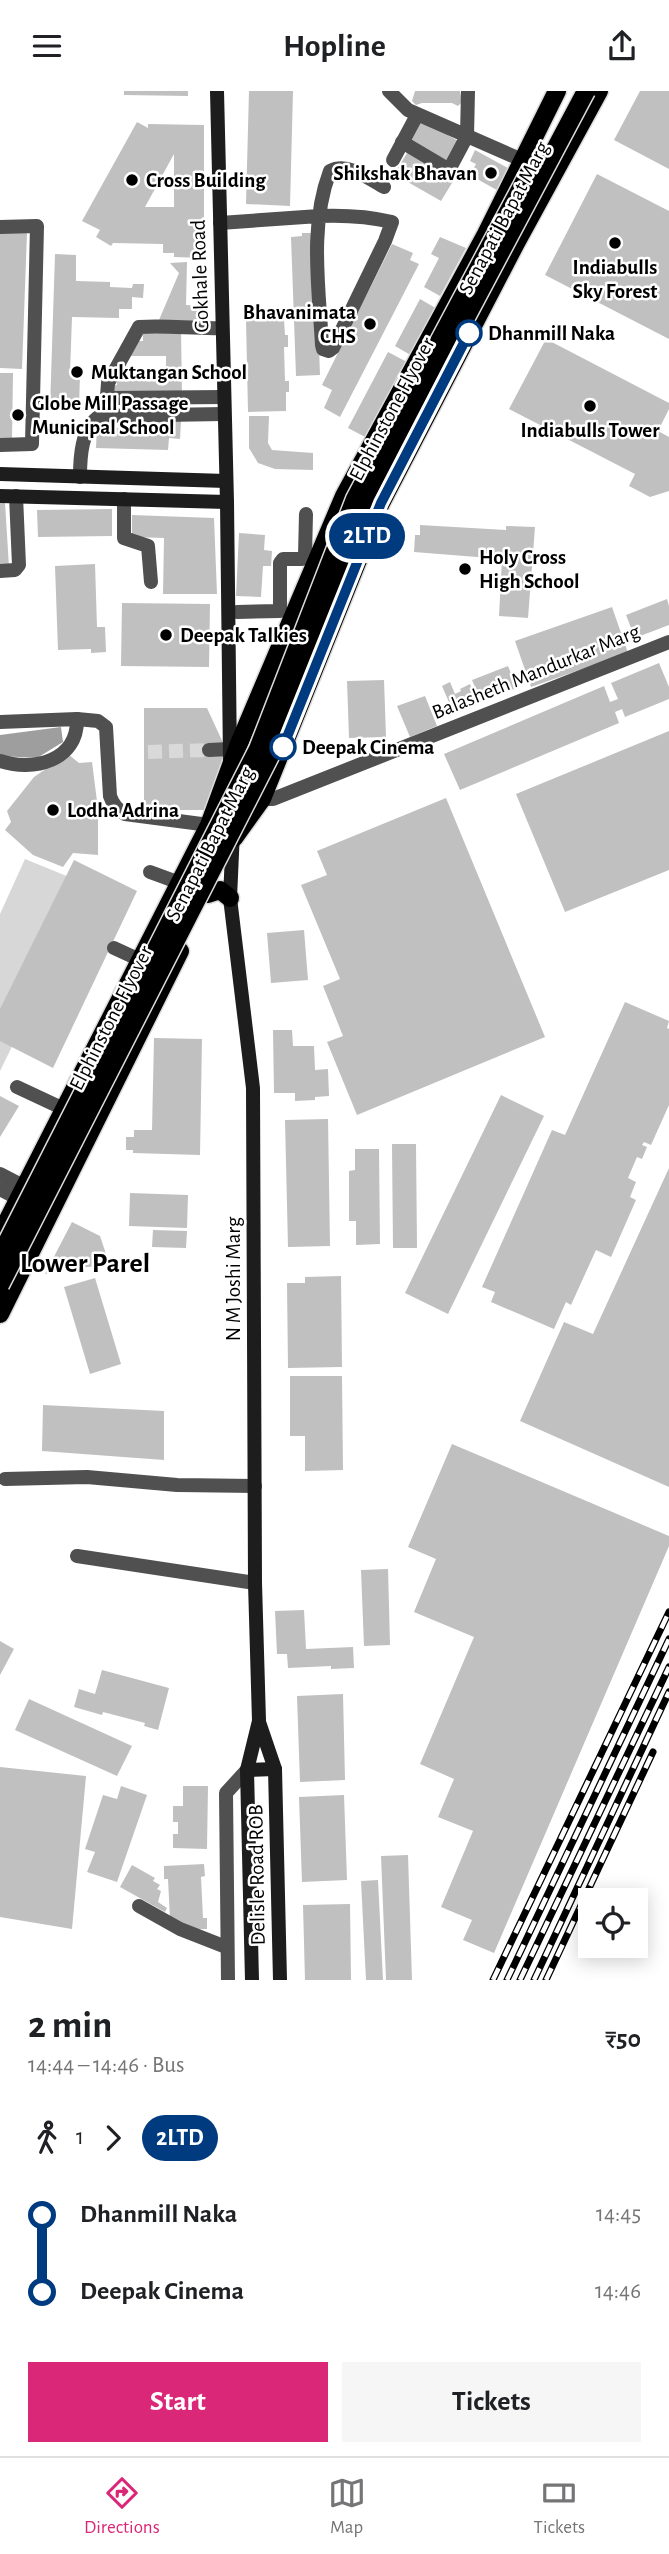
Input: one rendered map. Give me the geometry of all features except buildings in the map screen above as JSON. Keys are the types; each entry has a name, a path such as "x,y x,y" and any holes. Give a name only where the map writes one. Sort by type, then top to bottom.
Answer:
{"main road":[{"name":"Gokhale Road","path":"217,91 227,502"},
{"name":"Senapati Bapat Marg","path":"0,1235 209,825 230,768 234,748 344,496 479,246 556,91"},
{"name":"Elphinstone Flyover","path":"0,1256 258,749 355,499 572,91"},
{"name":"Elphinstone Flyover","path":"0,1285 270,756 368,502 586,91"},
{"name":"Senapati Bapat Marg","path":"0,1314 234,838 262,799 381,503 516,243 599,91"},
{"path":"0,474 226,481"},
{"path":"0,496 227,502 234,748"},
{"name":"N M Joshi Marg","path":"230,768 234,838 230,898 253,1088 255,1583 259,1721"},
{"path":"180,883 208,894 220,890 230,898"},
{"name":"Delisle Road ROB","path":"259,1721 275,1769 280,1980"},
{"name":"Delisle Road ROB","path":"252,1980 247,1770 259,1721"},
{"path":"247,1770 275,1769"}],"street":[{"path":"389,91 413,112 522,160"},
{"path":"393,160 413,112 408,91"},
{"path":"402,142 450,168 467,136 468,91"},
{"path":"219,223 319,216 359,216 392,222 332,348 326,351 322,345 319,216 325,183 330,171 349,168 384,187"},
{"path":"0,227 37,226 32,444 0,445"},
{"path":"222,328 139,327 108,383 107,396 224,397"},
{"path":"80,477 83,443 92,423 100,417 224,414"},
{"path":"0,571 15,570 19,565 16,496"},
{"path":"124,499 124,538 148,546 150,582"},
{"path":"237,612 280,611 280,563 283,559 302,559 305,556 306,515"},
{"name":"Balasheth Mandurkar Marg","path":"262,799 273,799 286,794 669,642"},
{"path":"0,722 98,721 106,727 110,796 119,811 209,825 234,838"},
{"path":"0,761 14,766 45,764 75,740 77,723"},
{"path":"209,750 234,748 262,799"},
{"path":"150,872 180,883"},
{"path":"112,953 138,964"},
{"path":"18,1087 64,1109"},
{"path":"0,1174 22,1193"},
{"path":"0,1189 22,1193"},
{"path":"5,1479 87,1477 177,1485 256,1486"},
{"path":"77,1556 255,1583"},
{"path":"228,1980 226,1793 247,1770"},
{"path":"139,1906 180,1929 226,1947"}],"shaded area":[{"path":"61,727 63,742 37,758 0,756 0,735"},
{"path":"25,859 91,886 0,1071 0,914"}],"tunnel":[{"path":"148,752 209,750"}],"railway":[{"path":"493,1980 669,1612"},
{"path":"507,1980 669,1639"},
{"path":"520,1980 669,1667"},
{"path":"534,1980 669,1692"},
{"path":"546,1980 653,1752"}],"bus line":[{"name":"2LTD","path":"283,747 381,503 469,333"}],"place":[{"name":"Shikshak Bhavan","path":"491,173"},
{"name":"Cross Building","path":"132,180"},
{"name":"Indiabulls Sky Forest","path":"615,243"},
{"name":"Bhavanimata CHS","path":"370,324"},
{"name":"Dhanmill Naka","path":"469,333"},
{"name":"Muktangan School","path":"77,372"},
{"name":"Indiabulls Tower","path":"590,406"},
{"name":"Globe Mill Passage Municipal School","path":"18,415"},
{"name":"Holy Cross High School","path":"465,569"},
{"name":"Deepak Talkies","path":"166,635"},
{"name":"Deepak Cinema","path":"283,747"},
{"name":"Lodha Adrina","path":"53,810"}],"district":[{"name":"Lower Parel","path":"85,1264"}]}
